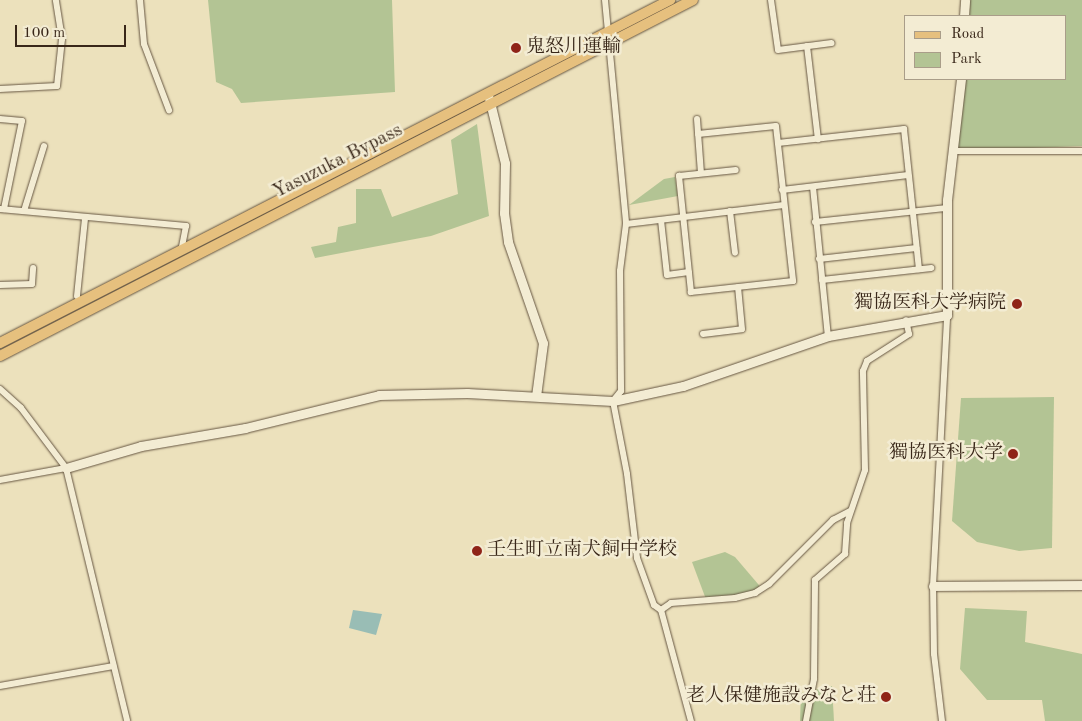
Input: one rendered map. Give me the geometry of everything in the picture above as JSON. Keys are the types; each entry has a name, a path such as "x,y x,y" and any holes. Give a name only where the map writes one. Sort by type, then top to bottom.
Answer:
{"main road":[{"name":"Yasuzuka Bypass","path":"0,356 609,36 670,0"},
{"name":"Yasuzuka Bypass","path":"609,36 693,0"},
{"name":"Yasuzuka Bypass","path":"0,343 489,99"}],"street":[{"path":"0,89 57,86 62,38 56,0"},
{"path":"140,0 144,44 169,110"},
{"path":"605,0 626,224 620,272 621,391 613,401 627,474 637,558 654,604 661,610 691,721"},
{"path":"771,0 778,50 832,43"},
{"path":"964,15 965,0"},
{"path":"807,46 818,139"},
{"path":"942,721 934,654 933,586 947,315 947,208 961,80"},
{"path":"489,99 505,163 505,227 543,343 536,396"},
{"path":"697,119 701,174"},
{"path":"0,120 22,121 2,209 186,226 181,252"},
{"path":"698,134 776,126 793,281 691,292 679,176 736,170"},
{"path":"778,143 904,129 919,269"},
{"path":"24,211 44,146"},
{"path":"953,151 1082,151"},
{"path":"782,190 908,175"},
{"path":"812,187 828,336"},
{"path":"626,224 784,205"},
{"path":"816,222 947,208"},
{"path":"730,212 735,253"},
{"path":"77,296 85,218"},
{"path":"661,220 667,275 689,272"},
{"path":"819,259 916,248"},
{"path":"0,286 32,284 33,268"},
{"path":"822,280 930,268"},
{"path":"703,334 742,329 738,287"},
{"path":"0,480 66,468 141,446 245,428 379,395 422,392 613,401 690,383 828,336 906,320 947,315"},
{"path":"806,721 814,679 815,580 845,554 850,511 864,470 864,366 909,334 906,320"},
{"path":"0,389 21,408 66,468 128,721"},
{"path":"661,610 671,602 726,599 755,593 769,584 833,520 850,511"},
{"path":"933,586 1082,585"},
{"path":"0,686 113,666"}],"green space":[{"path":"208,0 392,0 395,92 241,103 232,89 216,82"},
{"path":"964,0 1082,0 1082,146 953,151 958,80 1067,80 1067,15 963,15"},
{"path":"477,124 489,216 431,236 315,258 311,247 336,242 338,227 356,223 356,189 381,189 392,217 458,194 451,140"},
{"path":"675,177 678,196 629,205 664,179"},
{"path":"1054,397 1052,548 1019,551 977,542 952,521 961,398"},
{"path":"725,552 735,557 764,591 707,602 692,562"},
{"path":"965,608 1027,611 1025,642 1082,654 1082,721 1045,721 1042,700 987,700 960,669"},
{"path":"832,686 834,721 800,721 801,693"}],"water":[{"path":"353,610 382,614 376,635 349,628"}],"place":[{"name":"鬼怒川運輸","path":"516,48"},
{"name":"獨協医科大学病院","path":"1017,304"},
{"name":"獨協医科大学","path":"1013,454"},
{"name":"壬生町立南犬飼中学校","path":"477,551"},
{"name":"老人保健施設みなと荘","path":"886,697"}]}
